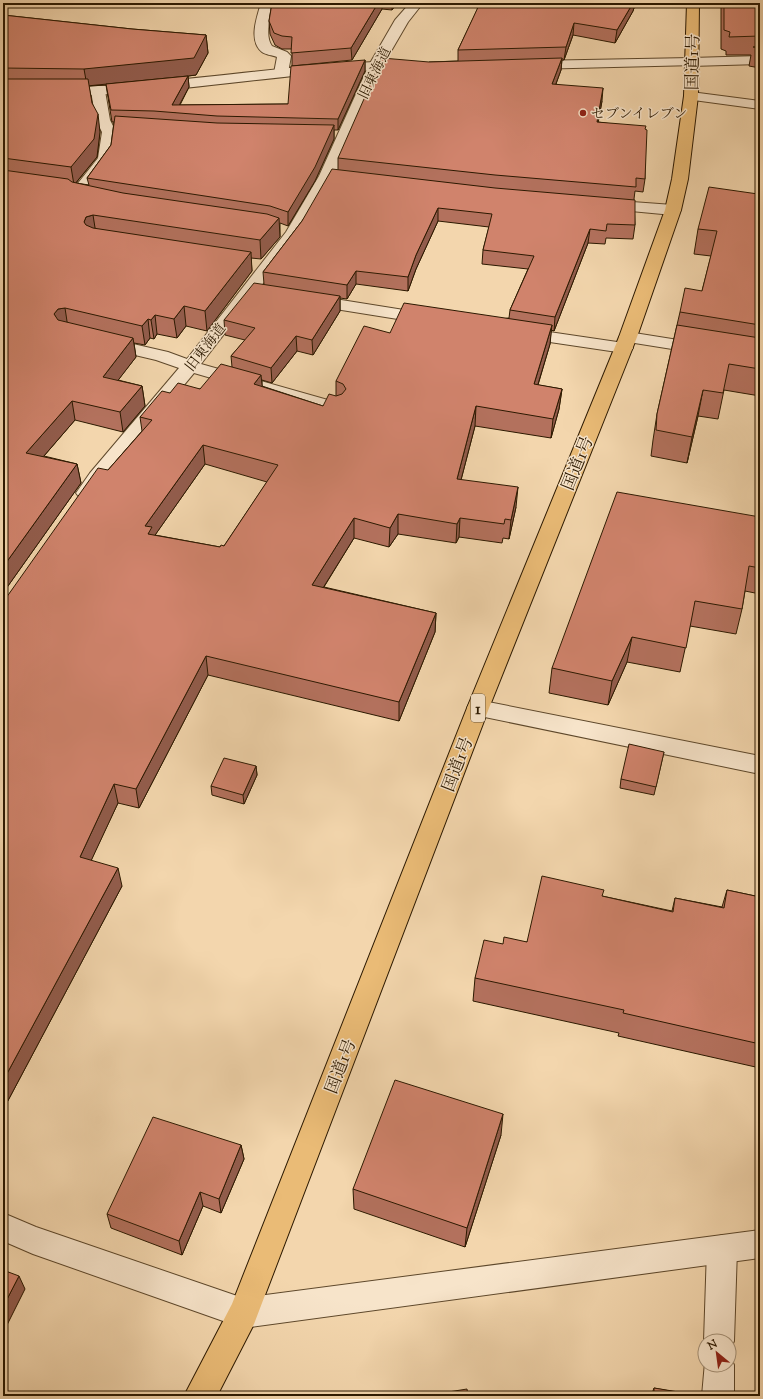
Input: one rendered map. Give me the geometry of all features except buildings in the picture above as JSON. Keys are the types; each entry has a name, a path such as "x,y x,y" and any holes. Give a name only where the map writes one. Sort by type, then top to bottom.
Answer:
{"highway":[{"name":"国道1号","path":"200,1396 243,1313 478,708 626,343 672,210 680,179 691,96 693,3"}],"street":[{"path":"267,3 261,32 263,45 267,49 284,56 281,73"},
{"name":"旧東海道","path":"75,509 97,477 170,391 189,366 258,291 258,266 335,177 376,65 402,20 417,3"},
{"path":"519,66 760,60"},
{"path":"3,91 98,91 147,88 342,66 376,65 419,67"},
{"path":"95,199 80,196 71,191 104,158 109,132 103,121 98,91"},
{"path":"691,96 760,105"},
{"path":"589,203 672,210"},
{"path":"297,298 445,321"},
{"path":"507,331 760,358"},
{"path":"90,340 162,356 189,366 336,408"},
{"path":"478,708 760,765"},
{"path":"3,1227 33,1240 243,1313 760,1244"},
{"path":"719,1333 722,1250"},
{"path":"718,1396 719,1373"}],"place":[{"name":"セブンイレブン","path":"583,113"}]}
